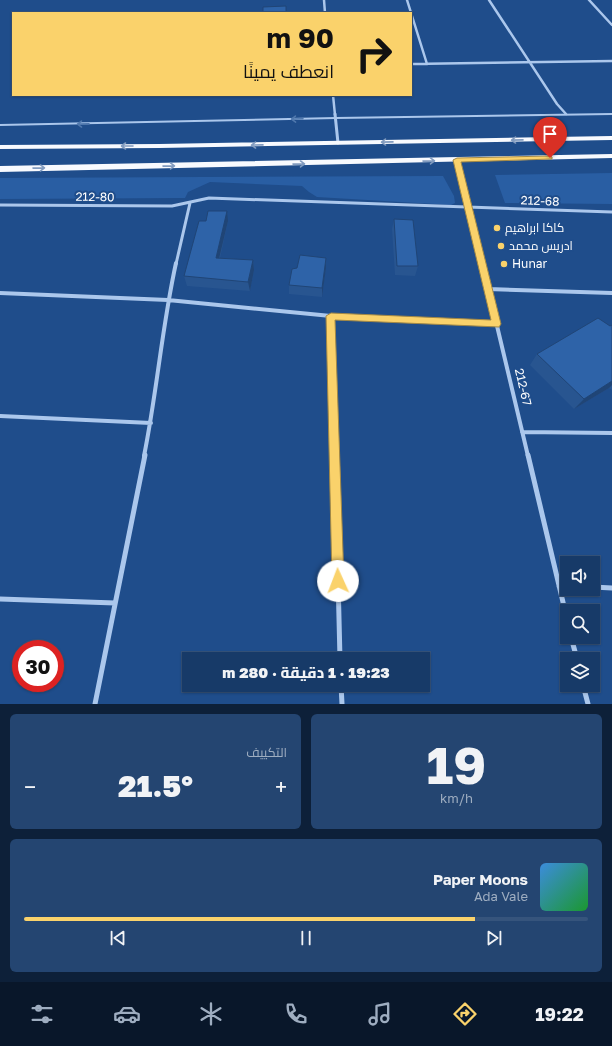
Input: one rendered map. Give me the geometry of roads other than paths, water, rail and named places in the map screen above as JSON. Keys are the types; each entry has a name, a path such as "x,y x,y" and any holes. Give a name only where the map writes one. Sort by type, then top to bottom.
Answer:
{"highway":[{"path":"0,146 107,157 156,156 338,143 612,138"},
{"path":"0,169 107,157 156,156 457,160 612,156"}],"street":[{"path":"324,0 325,12"},
{"path":"407,0 411,12"},
{"path":"489,0 557,104 566,114"},
{"path":"589,0 612,25"},
{"path":"412,16 427,64"},
{"path":"412,64 612,61"},
{"path":"333,96 338,143"},
{"path":"0,126 336,118 612,114"},
{"name":"212-67","path":"457,160 563,604"},
{"name":"212-80","path":"0,205 172,206 209,198 468,208"},
{"path":"95,704 151,423 168,300 190,202"},
{"name":"212-68","path":"468,208 612,212"},
{"path":"488,289 612,293"},
{"path":"0,293 168,300 331,316 496,324"},
{"path":"331,316 340,652"},
{"path":"0,416 151,423"},
{"path":"522,432 612,433"},
{"path":"600,587 612,588"},
{"path":"0,599 115,603"},
{"path":"341,692 342,704"},
{"path":"585,692 588,704"}],"place":[{"name":"کاکا ابراهيم","path":"497,228"},
{"name":"ادريس محمد","path":"501,246"},
{"name":"Hunar","path":"504,264"}]}
